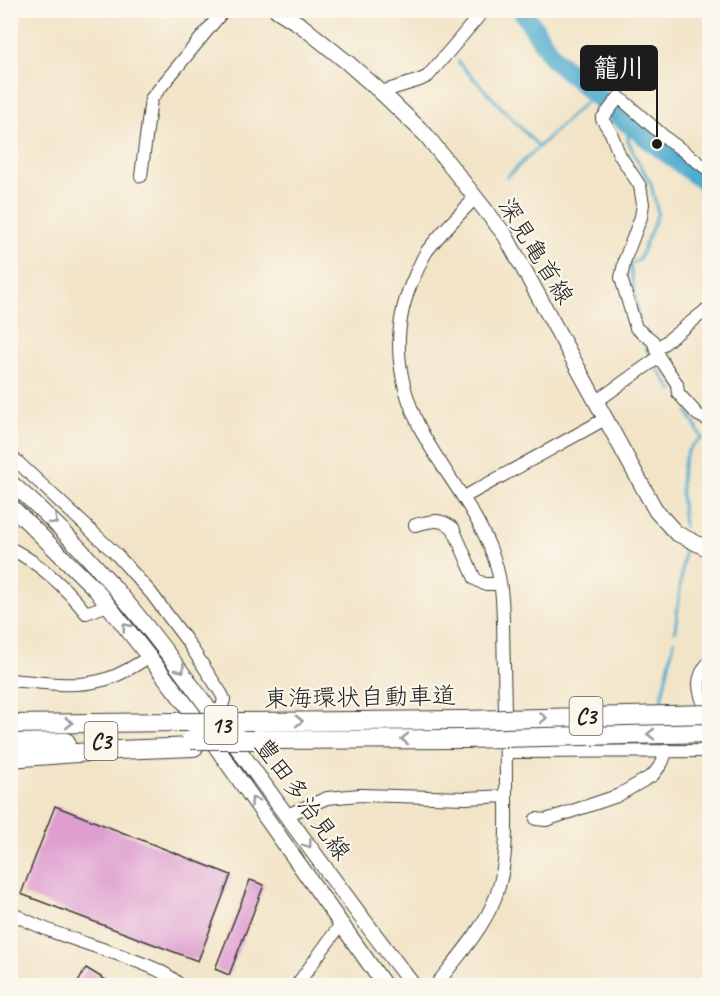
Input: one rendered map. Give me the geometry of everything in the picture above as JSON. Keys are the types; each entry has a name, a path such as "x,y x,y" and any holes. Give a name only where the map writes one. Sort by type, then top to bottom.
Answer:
{"highway":[{"name":"東海環状自動車道","path":"15,723 463,720 710,714"},
{"name":"東海環状自動車道","path":"10,743 192,744 259,740 464,739 710,733"},
{"path":"10,758 192,744"}],"main road":[{"name":"深見亀首線","path":"277,10 302,26 381,92 426,135 476,197 505,235 523,264 650,502 663,521 676,533 710,550"},
{"name":"豊田多治見線","path":"10,482 53,520 104,573 185,674 413,985"},
{"name":"豊田多治見線","path":"10,505 62,555 108,605 150,657 385,986"}],"street":[{"path":"141,176 151,99 224,10"},
{"path":"381,92 420,80 428,75 480,12"},
{"path":"710,171 667,139 619,97 602,119 619,154 640,186 641,217 625,259 621,278 636,328 677,384 678,393 698,415 710,421"},
{"path":"435,986 479,928 496,895 504,861 506,752 503,616 500,584 486,537 464,497 425,437 409,405 401,375 398,350 407,292 426,253 476,197"},
{"path":"597,400 710,307"},
{"path":"464,497 605,419"},
{"path":"10,455 116,554 151,593 187,641 221,693 224,699 222,706 212,712"},
{"path":"415,525 437,519 446,523 453,528 475,579 484,584 500,584"},
{"path":"10,548 50,573 86,613 108,605"},
{"path":"10,681 74,684 98,682 125,672 150,657"},
{"path":"710,661 701,670 697,681 710,722"},
{"path":"536,819 546,820 617,796 652,775 662,763 667,750"},
{"path":"506,752 710,751"},
{"path":"286,814 327,798 360,795 466,798 506,796"},
{"path":"10,912 44,929 150,966 168,975 181,986"},
{"path":"296,986 341,924"}],"building":[{"path":"55,806 231,875 198,961 21,894"},
{"path":"250,880 264,885 229,975 215,969"},
{"path":"86,968 116,986 76,986"}],"waterway":[{"path":"522,10 553,58 624,120 710,186"},
{"path":"458,62 539,147"},
{"path":"507,177 595,93"},
{"path":"628,123 628,140 651,184 658,213 639,260 630,264 639,319"},
{"path":"644,340 651,359"},
{"path":"654,364 673,391"},
{"path":"684,527 682,469 689,449 702,438 687,411"},
{"path":"675,631 685,546"},
{"path":"661,701 674,641"}],"place":[{"name":"籠川","path":"657,144"}]}
